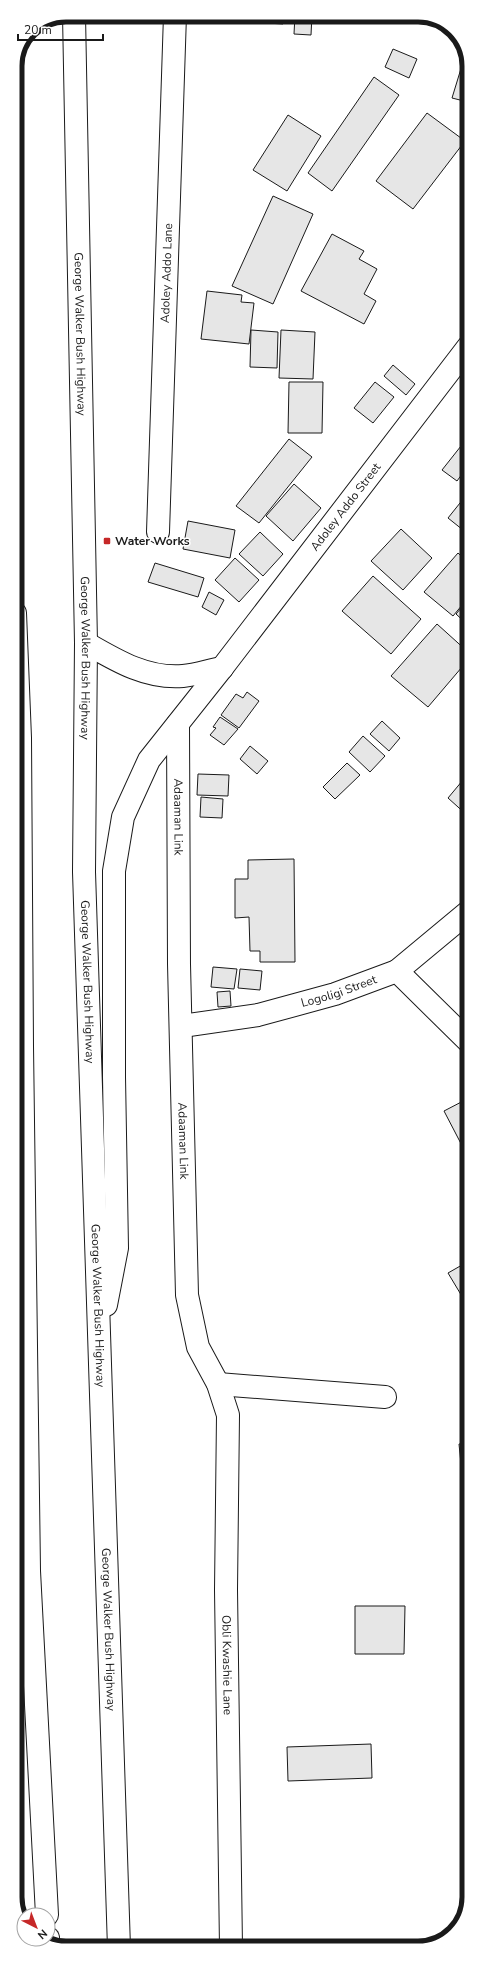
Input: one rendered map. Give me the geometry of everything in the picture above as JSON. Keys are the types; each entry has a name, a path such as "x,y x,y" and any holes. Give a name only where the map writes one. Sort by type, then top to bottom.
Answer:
{"main road":[{"name":"George Walker Bush Highway","path":"74,22 86,643 84,872 98,1343 119,1941"},
{"name":"Adoley Addo Lane","path":"158,532 175,22"},
{"name":"Adoley Addo Street","path":"98,1343 117,1248 114,1077 114,871 123,817 149,760 222,668 462,355"},
{"path":"86,643 137,670 162,676 184,676 222,668"},
{"name":"Adaaman Link","path":"178,724 179,957 182,1026 182,1129 187,1295 198,1347 218,1384"},
{"name":"Logoligi Street","path":"182,1026 258,1015 335,994 397,971 462,917"},
{"path":"397,971 462,1035"},
{"path":"22,1234 29,1571 47,1907"},
{"path":"218,1384 385,1398"},
{"name":"Obli Kwashie Lane","path":"218,1384 228,1415 226,1590 231,1941"},
{"path":"22,1601 29,1571"}],"building":[{"path":"267,22 283,22 283,24"},
{"path":"295,22 312,22 311,35 294,34"},
{"path":"393,49 417,59 409,78 385,67"},
{"path":"462,65 462,100 452,98"},
{"path":"374,77 399,95 332,191 308,173"},
{"path":"427,113 462,139 462,145 413,209 376,181"},
{"path":"288,115 321,136 287,191 253,170"},
{"path":"273,196 313,214 273,304 232,286"},
{"path":"332,234 364,251 359,259 377,269 364,294 376,301 364,324 301,291"},
{"path":"207,291 242,295 241,302 254,303 249,344 201,339"},
{"path":"251,330 278,332 277,368 250,367"},
{"path":"281,330 315,332 313,379 279,378"},
{"path":"393,365 415,384 406,395 384,376"},
{"path":"289,382 323,382 322,433 288,433"},
{"path":"375,382 394,397 373,423 354,408"},
{"path":"289,439 312,457 259,523 236,506"},
{"path":"461,446 462,447 462,474 457,481 442,470"},
{"path":"294,484 321,508 293,541 266,516"},
{"path":"462,500 462,529 448,518"},
{"path":"188,521 235,530 230,558 183,549"},
{"path":"401,529 432,558 403,590 371,561"},
{"path":"260,532 283,554 263,576 239,554"},
{"path":"458,553 462,557 462,605 453,616 424,592"},
{"path":"235,558 259,580 239,602 215,580"},
{"path":"155,563 204,578 198,597 148,582"},
{"path":"373,576 421,619 391,654 342,611"},
{"path":"209,592 224,600 216,615 202,607"},
{"path":"462,607 462,620 456,614"},
{"path":"437,624 462,647 462,667 428,707 391,676"},
{"path":"247,692 259,701 239,728 221,715 236,694 243,698"},
{"path":"220,717 238,729 224,745 210,735 216,728 213,727"},
{"path":"382,721 400,738 389,751 370,734"},
{"path":"363,736 385,756 370,772 349,752"},
{"path":"250,746 268,761 257,774 240,759"},
{"path":"347,763 360,775 335,799 323,787"},
{"path":"198,774 229,775 228,796 197,795"},
{"path":"462,781 462,811 448,798"},
{"path":"201,797 223,799 222,818 200,817"},
{"path":"294,859 295,962 260,962 260,951 250,951 249,917 235,918 235,879 248,879 248,860"},
{"path":"213,967 237,969 234,989 211,987"},
{"path":"240,969 262,971 260,990 238,988"},
{"path":"230,991 231,1006 218,1007 217,992"},
{"path":"462,1102 462,1146 444,1111"},
{"path":"462,1265 462,1296 448,1273"},
{"path":"459,1444 462,1444 462,1474"},
{"path":"355,1606 405,1606 404,1654 355,1654"},
{"path":"371,1744 372,1778 288,1781 287,1747"}],"place":[{"name":"Water Works","path":"107,541"}]}
